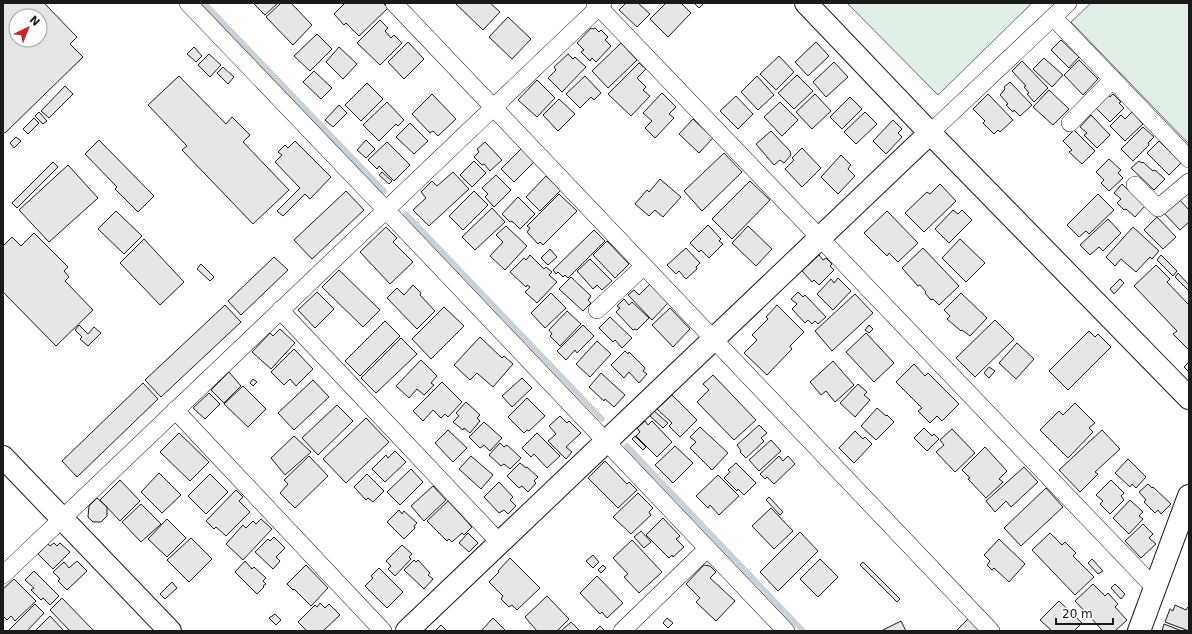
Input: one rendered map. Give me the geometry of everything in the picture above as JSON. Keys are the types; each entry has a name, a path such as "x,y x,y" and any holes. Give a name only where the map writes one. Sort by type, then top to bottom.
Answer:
{"street":[{"path":"188,3 786,631"},
{"path":"394,3 991,631"},
{"path":"806,3 930,134 1189,398"},
{"path":"407,631 1068,3"},
{"path":"3,575 386,210 599,4 820,238 1155,588"},
{"path":"1054,17 1112,80 1189,159"},
{"path":"1070,122 1112,80"},
{"path":"1135,185 1158,208 1189,182"},
{"path":"597,310 644,266"},
{"path":"280,310 500,543"},
{"path":"175,410 383,631"},
{"path":"3,457 170,631"},
{"path":"1139,631 1189,496"},
{"path":"622,631 707,549"}],"green space":[{"path":"847,3 1032,3 938,95"},
{"path":"1091,3 1189,3 1189,144 1071,22"}],"building":[{"path":"3,3 44,3 77,37 70,44 83,57 5,133 3,132"},
{"path":"253,3 278,3 265,15"},
{"path":"281,3 291,3 312,25 293,45 266,17"},
{"path":"345,3 383,3 388,8 359,36 346,23 344,25 334,14"},
{"path":"455,3 490,3 500,12 483,30"},
{"path":"626,3 638,3 650,14 637,27 619,10"},
{"path":"666,3 681,3 691,13 668,37 650,19"},
{"path":"694,3 704,3 699,8"},
{"path":"508,17 531,39 512,59 489,37"},
{"path":"380,20 388,28 385,31 391,38 394,35 402,43 380,65 357,43"},
{"path":"591,28 595,28 599,32 601,30 608,37 605,40 611,46 596,62 592,58 590,61 581,52 584,50 577,43"},
{"path":"317,34 332,49 310,71 294,56"},
{"path":"1061,40 1079,57 1069,68 1051,50"},
{"path":"408,42 424,59 404,79 388,62"},
{"path":"816,42 829,56 808,76 795,62"},
{"path":"621,43 637,60 608,88 592,71"},
{"path":"194,47 202,56 196,62 187,54"},
{"path":"339,47 357,64 343,79 326,62"},
{"path":"209,54 221,65 210,77 198,65"},
{"path":"568,54 573,59 575,57 586,67 562,92 548,78 556,70 554,67"},
{"path":"779,56 794,72 776,90 760,74"},
{"path":"1044,58 1063,75 1052,87 1033,69"},
{"path":"1079,60 1098,79 1083,95 1064,75"},
{"path":"1022,61 1048,88 1034,102 1027,94 1029,93 1024,87 1026,86 1012,71"},
{"path":"834,62 848,77 826,97 813,82"},
{"path":"639,63 646,69 637,78 646,87 643,90 650,96 631,116 608,94"},
{"path":"223,67 234,77 228,84 217,73"},
{"path":"314,71 332,88 321,99 303,82"},
{"path":"797,75 813,91 794,109 778,93"},
{"path":"179,76 226,124 232,117 250,135 243,142 289,190 253,224 182,150 187,146 148,105"},
{"path":"585,76 601,93 594,100 591,97 580,108 566,94"},
{"path":"757,76 774,95 758,110 741,92"},
{"path":"537,80 555,98 537,117 518,100"},
{"path":"1010,82 1032,105 1020,116 1006,105 1008,104 1000,95 1005,89 1004,87"},
{"path":"367,83 383,99 361,121 345,105"},
{"path":"65,86 73,94 49,118 41,111"},
{"path":"1049,90 1069,109 1053,125 1033,107"},
{"path":"662,93 676,107 669,114 674,118 655,138 645,128 652,121 643,113"},
{"path":"1107,93 1110,97 1113,94 1121,102 1119,103 1124,108 1110,122 1094,106"},
{"path":"432,94 456,119 438,136 433,131 430,133 412,114"},
{"path":"815,94 831,111 812,129 796,112"},
{"path":"988,94 1013,120 1000,132 998,130 994,134 983,123 985,121 973,109"},
{"path":"736,96 753,114 738,129 720,111"},
{"path":"850,97 862,109 842,129 830,117"},
{"path":"559,99 575,114 558,131 543,115"},
{"path":"387,102 404,120 398,126 396,124 379,141 363,125"},
{"path":"780,102 798,120 782,136 764,117"},
{"path":"339,105 347,113 333,127 325,120"},
{"path":"39,112 47,121 43,124 35,116"},
{"path":"865,112 877,124 856,144 844,132"},
{"path":"1132,112 1143,124 1125,141 1110,126 1121,115 1125,119"},
{"path":"1091,115 1110,135 1097,148 1084,135 1087,133 1080,127"},
{"path":"34,118 39,123 28,134 23,129"},
{"path":"693,119 713,138 699,153 679,134"},
{"path":"893,120 902,129 898,133 902,137 886,154 873,141"},
{"path":"410,123 428,141 414,154 396,137"},
{"path":"1143,127 1154,137 1148,143 1149,145 1133,161 1121,149"},
{"path":"1074,130 1095,151 1082,164 1069,152 1072,150 1063,141"},
{"path":"771,131 790,151 791,155 784,163 780,160 774,165 756,144"},
{"path":"16,137 21,141 14,148 10,143"},
{"path":"99,140 154,196 138,212 115,189 117,187 85,154"},
{"path":"366,140 375,149 366,158 357,150"},
{"path":"295,141 331,177 310,199 305,194 283,216 277,211 300,188 275,162 282,155 278,152 285,145 288,148"},
{"path":"1159,141 1181,163 1169,175 1147,153"},
{"path":"387,142 410,165 394,181 379,166 377,169 368,160"},
{"path":"485,142 502,160 490,171 484,164 482,165 474,157 479,152 477,149"},
{"path":"802,148 821,168 802,187 785,169 794,160 792,158"},
{"path":"521,149 534,162 514,182 501,169"},
{"path":"724,153 742,172 702,211 684,191"},
{"path":"841,155 851,165 848,169 855,176 838,194 821,177"},
{"path":"1109,159 1121,170 1118,173 1123,178 1109,191 1101,183 1104,180 1096,172"},
{"path":"474,161 486,173 472,187 460,175"},
{"path":"1139,161 1142,163 1143,162 1153,171 1155,170 1165,179 1154,190 1131,168"},
{"path":"53,162 58,167 17,208 12,203"},
{"path":"68,165 98,198 49,242 19,210"},
{"path":"382,172 392,181 389,184 379,175"},
{"path":"453,172 469,189 429,226 413,210 426,198 421,192 432,181 437,186"},
{"path":"496,175 511,190 494,207 485,197 488,194 482,188"},
{"path":"546,176 561,190 540,211 526,197"},
{"path":"660,179 681,197 663,217 655,210 649,216 635,204 647,190 649,192"},
{"path":"750,181 770,200 732,239 712,219"},
{"path":"940,184 956,201 924,232 905,213 927,192 930,194"},
{"path":"1122,184 1145,206 1135,217 1126,209 1124,210 1117,203 1121,199 1114,193"},
{"path":"346,191 364,210 312,259 294,240"},
{"path":"474,191 488,205 463,230 449,216"},
{"path":"559,194 577,211 543,245 540,242 538,244 527,232 530,228 527,226"},
{"path":"1098,194 1114,210 1089,234 1086,231 1079,237 1067,225"},
{"path":"518,197 535,214 520,229 502,214"},
{"path":"1179,199 1189,210 1189,222 1180,230 1164,213"},
{"path":"492,208 505,222 475,250 462,237"},
{"path":"953,210 958,214 962,210 972,220 949,243 935,229"},
{"path":"116,211 142,236 124,254 98,229"},
{"path":"887,211 918,243 898,262 889,253 887,256 864,233"},
{"path":"1157,217 1176,237 1163,249 1144,230"},
{"path":"1108,219 1121,233 1103,251 1099,247 1090,255 1080,245"},
{"path":"708,225 721,239 719,241 723,244 709,258 701,250 699,252 690,243"},
{"path":"506,226 527,246 505,270 490,256 503,242 496,235"},
{"path":"748,226 772,249 756,266 732,243"},
{"path":"386,227 397,238 393,242 413,262 390,284 360,252"},
{"path":"1133,227 1159,251 1152,259 1150,257 1136,272 1121,259 1115,266 1106,257"},
{"path":"594,230 605,241 568,278 565,275 563,277 558,272 556,274 553,270"},
{"path":"34,233 68,267 64,271 69,277 65,281 93,310 56,346 3,292 3,246 12,237 21,246"},
{"path":"144,239 184,282 160,305 120,263"},
{"path":"960,239 985,263 966,282 942,258"},
{"path":"607,241 629,264 615,278 593,255"},
{"path":"686,248 700,263 696,267 697,269 686,279 679,271 676,274 667,265"},
{"path":"923,248 959,286 939,305 933,299 931,300 920,285 918,286 902,268"},
{"path":"550,249 557,257 548,265 541,258"},
{"path":"530,255 544,269 546,267 552,272 549,275 557,282 537,303 525,292 530,287 527,285 526,287 510,272 524,258 526,260"},
{"path":"819,255 823,260 826,258 832,264 830,266 834,270 819,285 814,280 812,282 802,271"},
{"path":"1161,255 1177,271 1173,276 1157,260"},
{"path":"274,257 288,270 241,315 228,301"},
{"path":"590,259 612,281 602,290 597,285 593,289 577,271"},
{"path":"201,264 214,277 210,281 197,269"},
{"path":"1156,265 1170,279 1167,282 1189,305 1188,349 1173,334 1177,331 1134,286"},
{"path":"339,270 380,310 363,327 322,287"},
{"path":"1178,273 1189,285 1189,291 1175,277"},
{"path":"571,277 591,296 588,300 591,303 583,311 559,289"},
{"path":"838,278 851,291 833,310 817,294 831,279 834,283"},
{"path":"1120,279 1124,283 1114,294 1110,289"},
{"path":"650,284 668,303 652,320 628,295 634,290 639,295"},
{"path":"413,285 435,311 417,329 387,298 397,288 404,295"},
{"path":"317,292 334,309 315,328 298,310"},
{"path":"798,292 803,297 805,295 826,317 818,324 815,321 812,324 808,320 805,323 792,309 797,304 791,299"},
{"path":"551,293 566,308 545,328 531,313"},
{"path":"961,293 987,318 970,336 962,330 961,331 947,319 950,316 944,310"},
{"path":"855,294 873,313 832,351 815,331"},
{"path":"624,299 629,305 632,302 649,318 637,330 633,330 616,312 620,308 617,306"},
{"path":"225,305 241,322 161,397 145,380"},
{"path":"777,305 804,332 790,346 792,349 767,375 744,353 757,340 752,335 768,319 766,317"},
{"path":"444,307 464,326 431,359 412,339"},
{"path":"670,308 690,329 673,347 652,325"},
{"path":"567,311 581,324 560,346 550,336 552,334 549,330"},
{"path":"610,317 632,338 622,348 615,340 613,342 599,328"},
{"path":"995,320 1014,339 975,377 956,358"},
{"path":"385,321 400,336 360,376 345,361"},
{"path":"79,325 88,334 94,327 101,333 88,346 80,339 82,337 75,330"},
{"path":"583,325 594,336 577,353 575,350 566,360 557,351"},
{"path":"869,325 873,329 869,333 865,330"},
{"path":"280,329 295,343 271,369 252,352 270,333 273,336"},
{"path":"1089,331 1095,337 1098,334 1111,347 1068,390 1049,371"},
{"path":"866,333 894,363 874,382 846,352"},
{"path":"480,337 502,358 504,356 513,364 493,387 477,373 470,380 454,365"},
{"path":"401,338 417,354 376,393 361,378"},
{"path":"597,341 611,354 590,377 576,364"},
{"path":"1017,343 1034,359 1016,379 999,363"},
{"path":"294,349 313,369 296,386 290,379 284,385 271,372"},
{"path":"625,351 628,354 629,352 645,368 643,371 647,374 639,383 629,372 624,378 611,365"},
{"path":"421,360 437,376 431,383 434,385 424,395 417,389 409,398 396,386"},
{"path":"833,361 854,385 835,402 826,391 821,395 810,382"},
{"path":"1189,362 1189,372 1184,367"},
{"path":"914,364 925,376 928,373 959,404 942,421 937,416 930,423 918,411 922,408 896,382"},
{"path":"989,367 995,371 989,378 984,373"},
{"path":"229,372 241,386 224,403 211,390"},
{"path":"601,373 625,395 614,407 605,399 604,401 589,387"},
{"path":"713,375 756,420 734,440 697,402 709,390 703,384"},
{"path":"522,378 532,388 512,407 502,396"},
{"path":"253,379 257,382 253,386 250,383"},
{"path":"313,380 329,397 294,430 278,413"},
{"path":"442,382 462,402 448,417 445,414 441,418 433,410 423,421 413,411"},
{"path":"143,383 158,399 77,477 62,461"},
{"path":"858,384 867,392 864,395 870,400 855,417 840,403"},
{"path":"243,386 266,409 248,427 224,404"},
{"path":"209,393 220,404 205,419 193,408"},
{"path":"672,395 697,420 680,437 669,426 672,423 657,409"},
{"path":"527,398 545,416 529,431 527,430 524,433 508,417"},
{"path":"466,402 480,415 477,418 480,421 470,433 464,428 463,430 453,422 459,416 456,413"},
{"path":"1075,403 1095,423 1089,428 1093,432 1068,458 1040,430 1059,411 1063,415"},
{"path":"337,405 353,421 318,455 302,438"},
{"path":"877,408 894,422 876,440 861,426"},
{"path":"654,411 668,423 663,428 650,416"},
{"path":"560,416 567,423 569,421 581,433 566,447 572,452 566,459 548,441 556,434 549,426"},
{"path":"366,418 389,442 346,483 323,459"},
{"path":"645,421 648,425 652,421 672,442 657,457 636,436 640,432 637,428"},
{"path":"484,422 502,438 490,451 484,445 480,448 469,437"},
{"path":"759,425 767,433 761,438 764,441 746,458 740,452 741,451 737,445"},
{"path":"700,427 728,453 712,470 690,448 696,442 690,437"},
{"path":"924,428 932,436 934,434 939,439 927,451 914,438"},
{"path":"952,429 975,453 955,472 936,452 944,445 940,440"},
{"path":"448,430 467,448 453,462 435,443"},
{"path":"1102,430 1120,449 1095,472 1098,474 1080,492 1059,470"},
{"path":"855,431 863,439 865,437 872,444 854,463 839,448"},
{"path":"179,433 209,462 190,481 160,452"},
{"path":"537,433 560,456 547,468 534,454 531,457 522,448"},
{"path":"294,436 311,452 285,475 271,458"},
{"path":"635,436 646,447 643,450 632,439"},
{"path":"771,440 781,451 759,471 749,460"},
{"path":"500,443 504,447 507,445 521,458 510,469 504,464 501,466 489,455"},
{"path":"675,446 693,463 673,483 655,465"},
{"path":"985,447 1007,471 999,479 1003,482 986,498 968,479 970,478 962,470"},
{"path":"395,451 406,462 385,482 372,469 386,455 388,458"},
{"path":"309,456 328,476 295,508 280,493 288,484 284,480"},
{"path":"471,456 493,475 481,489 459,469"},
{"path":"779,456 783,461 788,456 795,464 774,484 767,477 765,479 760,474"},
{"path":"1128,459 1146,477 1136,488 1132,484 1130,487 1115,473"},
{"path":"605,461 627,484 629,482 637,490 618,508 588,478"},
{"path":"520,463 538,477 534,481 536,483 528,492 522,486 519,488 507,476"},
{"path":"736,463 756,483 744,495 738,489 737,491 724,478 730,472 728,470"},
{"path":"1024,467 1038,482 1011,507 1006,501 995,512 986,501"},
{"path":"411,469 423,482 400,505 387,492"},
{"path":"159,473 181,495 162,513 141,492"},
{"path":"210,474 228,492 206,514 188,496"},
{"path":"367,474 384,491 373,502 368,498 366,500 354,487"},
{"path":"718,475 739,496 719,515 710,505 708,508 696,496"},
{"path":"120,480 140,501 120,521 100,500"},
{"path":"1111,480 1124,493 1121,496 1124,500 1110,514 1100,504 1103,501 1096,495"},
{"path":"499,482 513,497 510,500 516,506 508,514 504,510 499,513 484,497"},
{"path":"1148,484 1171,504 1161,514 1158,510 1155,513 1144,502 1146,500 1139,492"},
{"path":"433,486 446,500 424,521 411,506"},
{"path":"1046,488 1063,507 1021,546 1004,528"},
{"path":"236,490 243,497 239,501 250,512 226,536 216,527 214,529 206,521"},
{"path":"638,493 653,508 649,512 651,515 631,534 613,517"},
{"path":"769,497 783,512 780,515 766,500"},
{"path":"97,498 107,507 107,516 101,522 93,522 88,517 89,506"},
{"path":"1130,500 1143,512 1139,516 1143,519 1129,534 1113,518"},
{"path":"448,501 472,527 464,535 462,533 452,542 449,539 447,541 427,521"},
{"path":"141,504 161,524 141,542 122,522"},
{"path":"771,508 793,531 774,549 752,526"},
{"path":"399,510 402,514 404,511 417,523 414,526 415,528 404,539 387,522"},
{"path":"663,518 680,536 676,539 684,547 673,557 672,555 669,558 646,535"},
{"path":"167,519 186,538 167,557 148,539"},
{"path":"261,519 272,529 243,560 226,544 243,525 246,528 253,521 256,524"},
{"path":"1143,524 1153,534 1149,538 1156,544 1141,558 1125,541"},
{"path":"641,531 651,542 644,548 634,537"},
{"path":"800,532 818,551 778,591 760,572"},
{"path":"468,533 478,543 469,552 459,543"},
{"path":"1050,533 1062,545 1065,542 1076,553 1073,556 1094,577 1075,595 1032,550"},
{"path":"274,537 285,548 276,557 280,561 273,569 255,552 268,539 270,541"},
{"path":"191,538 212,559 189,582 167,560"},
{"path":"999,539 1025,564 1009,582 994,568 992,570 987,565 990,561 984,555"},
{"path":"632,540 662,572 639,593 624,577 628,574 613,558"},
{"path":"54,543 57,546 60,543 70,552 53,569 38,554 48,544 50,546"},
{"path":"402,545 412,554 409,557 411,559 395,576 388,569 391,566 386,561"},
{"path":"593,555 599,562 593,568 586,561"},
{"path":"510,558 540,588 517,610 512,605 509,607 501,599 503,596 489,582"},
{"path":"820,559 838,577 818,597 800,579"},
{"path":"1092,559 1103,571 1098,574 1088,563"},
{"path":"414,560 416,562 418,560 430,573 428,575 433,579 424,589 404,570"},
{"path":"77,561 87,571 67,590 58,581 60,579 53,572 64,562 69,568"},
{"path":"245,561 252,569 254,567 266,578 263,581 266,584 257,594 235,572"},
{"path":"863,562 900,599 897,602 860,565"},
{"path":"306,565 328,588 311,606 287,584"},
{"path":"603,565 606,568 601,573 598,570"},
{"path":"704,565 710,566 716,572 710,578 735,601 716,621 696,602 700,598 686,584"},
{"path":"379,568 403,592 387,608 365,586 373,578 371,576"},
{"path":"34,571 59,596 50,605 43,598 41,600 31,590 34,588 25,580"},
{"path":"597,576 623,603 607,618 602,612 600,614 580,593"},
{"path":"14,579 36,601 15,621 11,616 7,620 3,616 3,589"},
{"path":"172,582 177,588 165,599 160,594"},
{"path":"1093,584 1105,596 1108,593 1118,604 1115,607 1127,620 1115,631 1103,631 1075,601"},
{"path":"1115,584 1125,594 1121,599 1111,588"},
{"path":"547,596 569,619 557,631 537,631 525,617"},
{"path":"62,598 94,631 70,631 50,610"},
{"path":"1059,601 1082,623 1074,631 1052,631 1040,620"},
{"path":"320,603 325,608 329,604 340,615 323,631 307,631 298,622 315,605 317,607"},
{"path":"35,604 44,613 27,631 8,631"},
{"path":"1175,605 1186,610 1189,607 1189,631 1165,622 1170,609 1173,611"},
{"path":"275,614 281,620 276,625 269,618"},
{"path":"50,616 64,631 35,631"},
{"path":"493,618 506,631 481,631"},
{"path":"667,618 673,623 668,628 663,623"},
{"path":"968,619 980,631 956,631"},
{"path":"901,621 906,631 881,631"},
{"path":"571,622 580,631 561,631"},
{"path":"1164,624 1182,631 1162,631"},
{"path":"441,625 447,631 435,631"},
{"path":"600,626 605,631 595,631"}],"waterway":[{"path":"204,3 384,191"},
{"path":"406,214 602,419"},
{"path":"627,446 803,631"}]}
